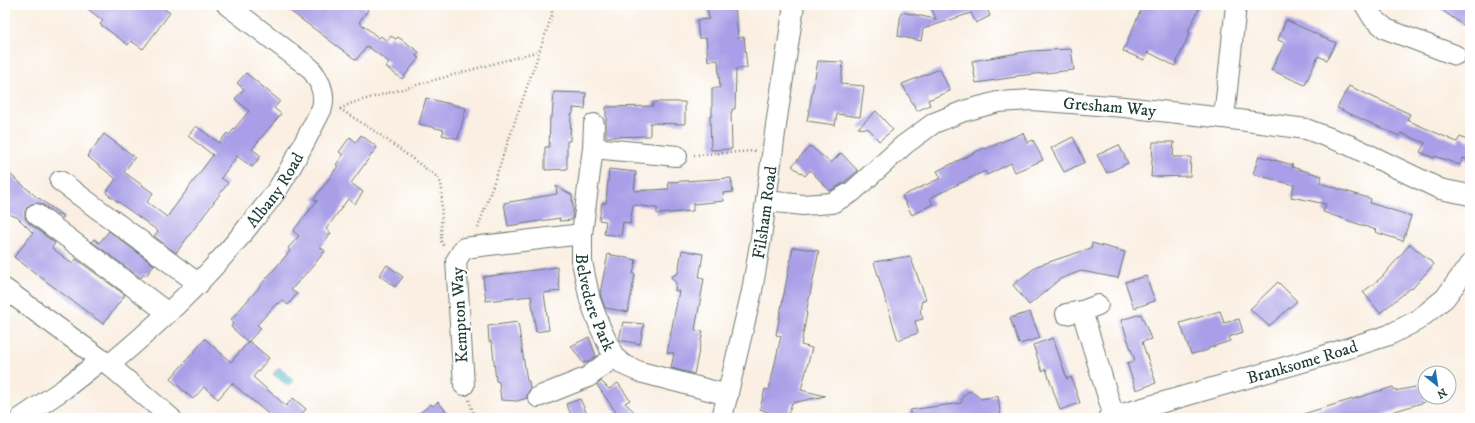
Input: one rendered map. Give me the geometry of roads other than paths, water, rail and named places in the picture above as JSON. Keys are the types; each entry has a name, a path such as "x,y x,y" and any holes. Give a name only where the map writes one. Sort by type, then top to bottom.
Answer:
{"street":[{"name":"Albany Road","path":"21,418 105,362 168,313 199,284 232,248 276,191 308,136 331,108 323,103 322,92 318,79 310,68 227,5"},
{"name":"Filsham Road","path":"722,418 752,291 767,201 794,5"},
{"path":"1224,118 1236,5"},
{"path":"1369,11 1386,29 1455,56"},
{"name":"Gresham Way","path":"767,201 803,205 832,203 852,192 904,145 934,123 964,111 998,102 1031,100 1124,107 1306,129 1349,145 1440,189 1470,195"},
{"name":"Belvedere Park","path":"594,124 593,148 582,234 582,262 590,300 600,327 614,357 624,365 640,372 728,395"},
{"path":"593,148 677,156"},
{"path":"60,181 199,284"},
{"path":"36,214 168,313"},
{"name":"Kempton Way","path":"464,385 456,261 466,248 582,234"},
{"name":"Branksome Road","path":"1111,417 1320,357 1389,335 1418,320 1445,298 1470,264"},
{"path":"5,289 105,362 171,418"},
{"path":"1082,310 1111,417"},
{"path":"538,396 588,377 614,357"}],"water":[{"path":"279,367 294,381 288,386 273,374"}]}
